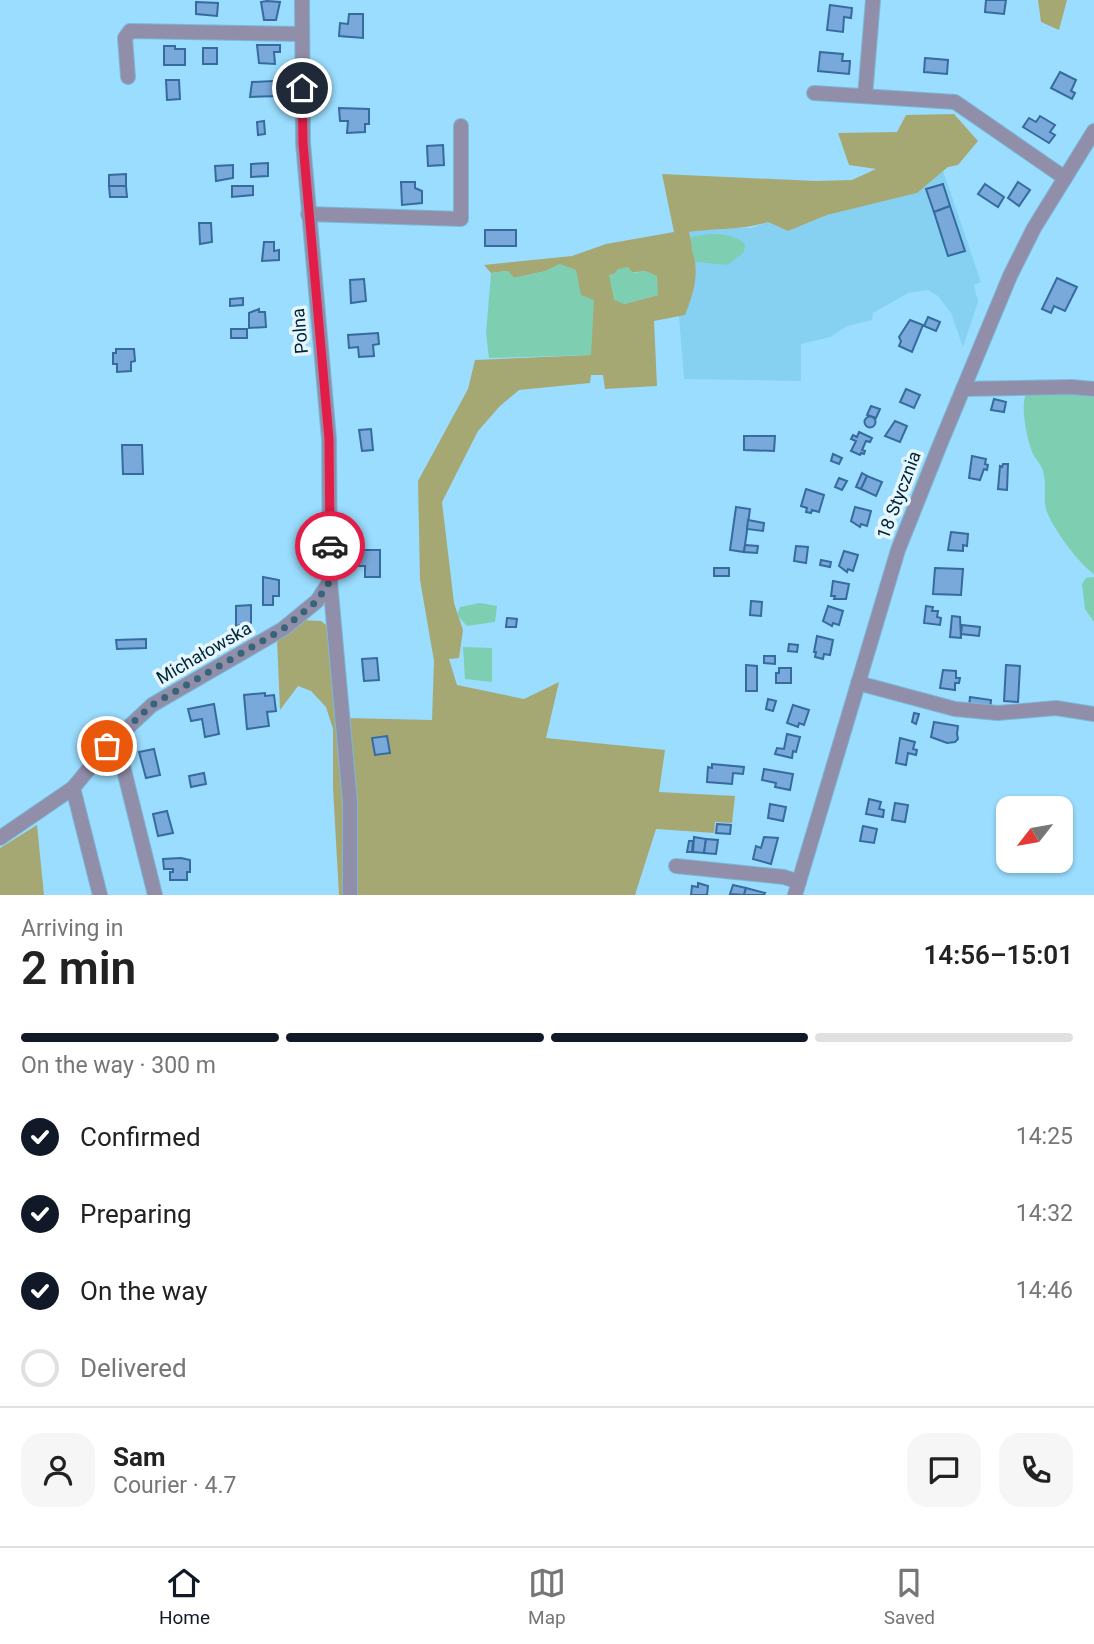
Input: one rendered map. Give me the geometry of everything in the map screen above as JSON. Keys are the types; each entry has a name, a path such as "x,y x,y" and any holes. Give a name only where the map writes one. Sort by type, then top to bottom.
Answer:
{"street":[{"name":"Polna","path":"302,0 303,143 329,439 330,581 351,802 350,895"},
{"path":"865,96 873,0"},
{"path":"128,77 125,38 130,31 302,34"},
{"path":"814,93 955,102 1065,178"},
{"path":"308,214 461,219 461,126"},
{"name":"18 Stycznia","path":"797,888 898,550 1010,276 1034,228 1094,131"},
{"path":"963,389 1094,389"},
{"name":"Michałowska","path":"0,838 73,788 116,738 152,705 283,629 317,601 330,581"},
{"path":"303,612 320,615 334,624"},
{"path":"858,682 955,709 998,713 1056,708 1094,714"},
{"path":"116,738 155,895"},
{"path":"73,788 100,895"},
{"path":"676,866 785,877 797,888"}],"shaded area":[{"path":"1038,0 1067,0 1059,30 1041,22"},
{"path":"954,114 978,141 958,165 948,167 917,193 827,215 788,231 768,222 739,228 689,232 694,255 695,283 685,315 654,321 657,386 605,389 603,375 591,375 590,383 519,390 500,406 478,431 442,502 454,603 463,630 459,658 449,659 457,685 524,699 559,682 546,738 665,750 659,792 735,796 732,823 715,822 714,833 656,829 635,895 354,895 347,718 432,720 434,661 420,580 418,481 468,389 475,360 591,355 581,295 560,264 546,271 514,278 507,271 491,273 484,265 572,256 606,244 674,232 662,174 816,181 852,180 876,169 849,165 838,133 897,132 906,115","holes":["646,271 658,295 624,304 609,275"]},
{"path":"943,171 981,282 974,285 978,302 963,347 951,313 938,296 927,290 908,293 873,313 872,320 847,326 830,337 801,344 801,381 684,379 679,316 685,314 692,241 689,232 717,228 752,228 768,222 788,231 827,215 917,193"},
{"path":"710,234 737,239 745,244 744,252 728,265 696,262 691,237"},
{"path":"560,264 576,270 581,295 594,300 591,355 489,358 486,333 491,273 508,271 514,278 546,271"},
{"path":"628,267 633,273 646,271 657,276 658,295 624,304 614,300 609,275"},
{"path":"1072,393 1094,397 1094,574 1074,554 1049,516 1045,504 1043,471 1032,452 1025,423 1026,394"},
{"path":"1094,577 1094,622 1085,609 1082,584 1086,578"},
{"path":"480,603 497,606 495,622 467,626 457,615 460,607"},
{"path":"301,620 321,621 331,629 345,801 344,895 339,895 333,788 333,729 326,707 311,691 298,686 280,710 277,638"},
{"path":"463,647 492,648 492,682 465,679"},
{"path":"37,825 44,895 0,895 0,848"}],"building":[{"path":"986,0 1006,0 1004,14 985,12"},
{"path":"196,2 218,3 217,16 196,14"},
{"path":"261,2 280,2 276,20 264,20"},
{"path":"830,5 852,8 851,18 844,17 843,32 827,30"},
{"path":"349,14 363,14 363,38 339,36 340,23 348,24"},
{"path":"257,45 280,45 280,52 274,52 275,64 259,63"},
{"path":"164,46 185,49 185,65 164,65"},
{"path":"203,48 217,48 217,64 203,64"},
{"path":"820,52 843,54 842,61 850,61 849,74 818,71"},
{"path":"925,58 948,60 947,74 924,72"},
{"path":"1060,72 1076,80 1071,91 1075,93 1072,99 1051,88"},
{"path":"166,80 179,80 180,99 167,100"},
{"path":"273,81 274,90 279,90 280,96 250,97 252,82"},
{"path":"339,108 369,109 369,124 365,124 365,132 347,133 348,121 340,121"},
{"path":"1040,116 1055,125 1050,132 1055,135 1049,143 1023,127 1029,118 1036,122"},
{"path":"264,121 265,134 258,135 257,122"},
{"path":"443,145 444,165 428,166 427,146"},
{"path":"268,163 268,176 251,177 251,164"},
{"path":"233,165 233,178 216,181 215,166"},
{"path":"126,174 126,186 109,186 109,175"},
{"path":"401,182 415,182 415,188 422,191 422,203 402,205"},
{"path":"1018,182 1030,190 1019,206 1008,198"},
{"path":"943,184 950,206 934,212 926,189"},
{"path":"985,184 1004,197 998,207 978,194"},
{"path":"109,186 126,186 127,197 110,197"},
{"path":"232,186 253,186 253,195 232,197"},
{"path":"950,206 965,251 948,256 934,212"},
{"path":"199,223 211,223 212,242 200,244"},
{"path":"485,230 516,230 516,246 485,246"},
{"path":"264,242 274,242 274,251 279,250 279,260 262,261"},
{"path":"1057,278 1077,287 1065,311 1054,306 1051,313 1042,309"},
{"path":"364,279 366,301 351,303 350,280"},
{"path":"243,298 243,305 230,306 230,299"},
{"path":"259,309 259,312 265,312 266,327 249,328 249,313"},
{"path":"928,317 940,322 936,331 924,326"},
{"path":"910,320 923,325 912,352 899,346 899,337"},
{"path":"231,329 247,329 247,338 231,338"},
{"path":"378,333 379,344 373,345 374,356 359,357 358,347 349,348 348,335"},
{"path":"116,349 134,349 135,361 131,362 131,371 117,372 117,364 113,364 113,353 116,353"},
{"path":"906,389 920,395 914,408 900,402"},
{"path":"994,399 1006,402 1004,412 991,410"},
{"path":"871,406 880,409 876,418 867,415"},
{"path":"870,416 876,422 870,428 864,422"},
{"path":"895,421 907,426 900,442 885,436"},
{"path":"371,429 373,450 362,451 359,430"},
{"path":"859,432 872,438 870,442 866,441 862,450 865,451 864,454 860,455 851,451 856,441 851,439 853,435 857,437"},
{"path":"744,436 775,436 774,451 744,450"},
{"path":"122,445 142,445 143,474 123,474"},
{"path":"833,454 842,458 839,464 831,461"},
{"path":"972,456 986,459 985,464 988,465 980,480 969,478"},
{"path":"1008,464 1007,490 998,489 1000,466"},
{"path":"862,473 867,476 861,489 856,487"},
{"path":"867,476 882,482 876,496 861,489"},
{"path":"839,478 847,481 842,490 835,487"},
{"path":"806,489 824,495 819,512 806,512 807,508 801,506"},
{"path":"736,507 750,509 744,552 730,550"},
{"path":"855,507 871,511 867,526 861,524 860,527 851,521"},
{"path":"748,520 764,523 763,531 747,529"},
{"path":"951,532 968,534 967,546 963,545 963,551 948,550"},
{"path":"745,545 758,546 757,553 744,552"},
{"path":"796,546 808,547 806,563 794,561"},
{"path":"359,550 380,550 380,577 365,577 365,566 359,566"},
{"path":"844,551 858,555 853,571 848,569 847,572 839,566"},
{"path":"821,560 831,562 830,567 820,565"},
{"path":"714,568 729,568 729,576 714,576"},
{"path":"935,568 963,569 961,595 933,594"},
{"path":"263,577 279,580 279,596 273,596 273,605 263,605"},
{"path":"833,581 849,584 846,599 834,599 835,596 831,596"},
{"path":"751,601 762,602 761,616 750,615"},
{"path":"251,605 251,623 236,626 236,606"},
{"path":"828,606 843,611 839,625 833,623 832,626 823,621"},
{"path":"926,606 933,607 932,611 938,611 940,625 924,623"},
{"path":"952,616 960,617 961,638 950,637"},
{"path":"507,618 517,619 516,627 506,627"},
{"path":"962,625 980,627 979,636 961,634"},
{"path":"817,636 833,640 830,655 824,654 823,659 815,657"},
{"path":"146,639 146,648 117,649 116,640"},
{"path":"789,644 798,645 797,652 788,651"},
{"path":"764,656 775,656 775,664 764,663"},
{"path":"377,658 379,680 364,681 362,659"},
{"path":"746,665 757,666 757,691 746,691"},
{"path":"1006,665 1020,666 1018,702 1004,701"},
{"path":"779,668 791,668 791,683 776,683"},
{"path":"943,670 956,671 956,678 960,678 959,683 955,683 955,690 940,688"},
{"path":"265,693 265,696 274,695 276,711 267,712 269,726 247,729 244,695"},
{"path":"970,697 991,700 990,710 969,707"},
{"path":"768,699 776,701 773,711 766,709"},
{"path":"214,704 219,734 205,737 202,719 191,721 188,709"},
{"path":"793,705 809,710 804,725 799,723 798,727 787,723"},
{"path":"914,713 919,714 916,724 912,722"},
{"path":"934,722 958,726 958,739 947,743 931,737"},
{"path":"787,734 800,737 792,758 775,754 777,748 784,749"},
{"path":"387,736 390,753 375,755 372,738"},
{"path":"900,738 915,742 913,749 917,750 916,755 908,753 906,765 896,763"},
{"path":"154,749 160,775 146,778 139,752"},
{"path":"712,764 744,767 743,774 733,773 732,784 707,782 708,767 712,768"},
{"path":"764,769 793,774 790,790 775,787 776,783 762,780"},
{"path":"204,773 206,784 191,787 189,776"},
{"path":"869,799 881,802 879,809 884,810 883,817 866,814"},
{"path":"895,803 908,805 905,822 892,820"},
{"path":"770,804 786,807 783,821 768,818"},
{"path":"167,811 173,833 158,836 153,814"},
{"path":"717,824 731,825 730,834 716,833"},
{"path":"863,826 877,829 874,843 860,841"},
{"path":"694,837 706,839 704,853 693,852"},
{"path":"764,837 778,838 771,864 753,859 756,846 761,848"},
{"path":"706,839 718,840 716,854 704,853"},
{"path":"689,841 693,841 692,852 687,852"},
{"path":"163,859 190,860 187,880 170,880 170,872 173,872 173,869 164,869"},
{"path":"698,883 708,886 707,895 691,895 692,886 698,887"},
{"path":"733,885 746,888 744,895 730,894"},
{"path":"746,888 765,893 744,895"}],"way so far":[{"path":"107,746 152,705 283,629 317,601 330,581 330,546"}],"route":[{"path":"302,88 309,228 329,439 330,546"}]}
